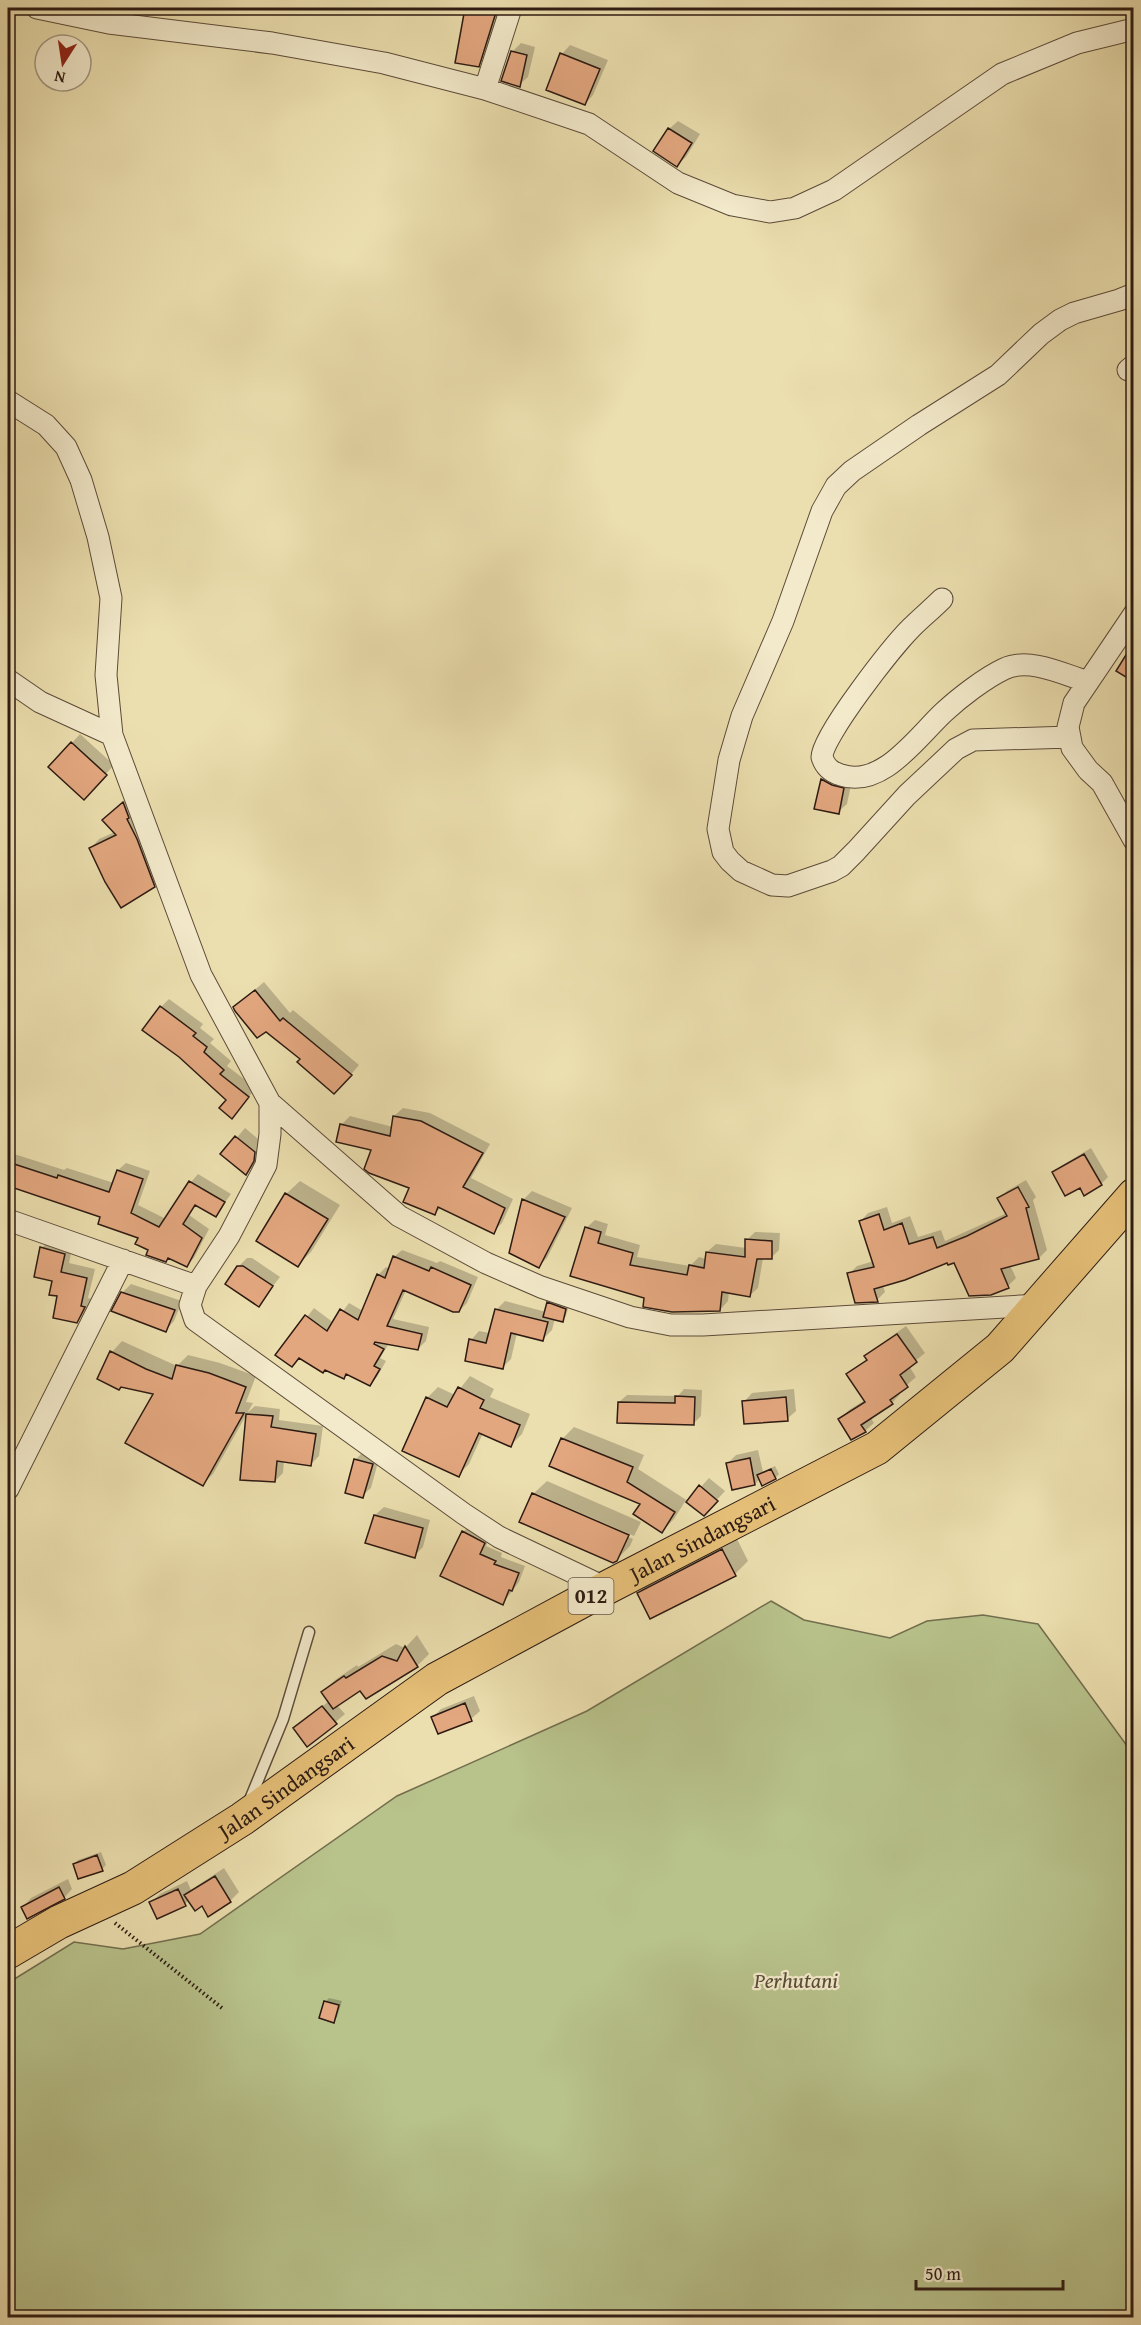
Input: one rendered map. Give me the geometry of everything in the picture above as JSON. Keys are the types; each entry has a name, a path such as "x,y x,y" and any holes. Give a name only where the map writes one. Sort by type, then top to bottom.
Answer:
{"main road":[{"name":"Jalan Sindangsari","path":"8,1952 59,1922 133,1888 242,1819 437,1678 877,1448 1000,1348 1134,1195"}],"street":[{"path":"37,8 109,23 272,43 384,63 485,89 589,124 678,183 732,205 770,212 795,208 834,190 1002,74 1077,43 1134,29"},
{"path":"485,89 511,8"},
{"path":"1070,737 966,742 907,795 840,866 805,881 779,886 759,881 729,861 719,841 718,830 729,760 742,716 783,621 822,511 836,486 852,471 909,431 993,379 1041,334 1060,320 1074,313 1134,294"},
{"path":"8,401 45,425 66,447 81,480 98,537 111,598 106,675 111,735 201,975 270,1103 399,1216 486,1263 541,1287 630,1317 671,1325 703,1325 1039,1305"},
{"path":"942,599 911,628 873,674 826,741 822,758 831,772 857,779 889,765 946,710 1004,669 1030,665 1088,682"},
{"path":"1134,614 1074,703 1068,727 1072,748 1088,770 1102,783 1134,840"},
{"path":"8,680 40,702 111,735"},
{"path":"270,1103 270,1134 266,1165 229,1236 196,1286 190,1305 195,1320 499,1537 606,1588"},
{"path":"8,1220 196,1286"},
{"path":"8,1489 123,1260"}],"lane":[{"path":"242,1819 283,1719 309,1632"}],"path":[{"path":"93,1906 222,2008"}],"green space":[{"name":"Perhutani","path":"771,1601 804,1620 890,1638 927,1621 983,1615 1038,1624 1133,1754 1133,2317 8,2318 8,1983 74,1942 123,1949 200,1934 397,1796 587,1711"}],"building":[{"path":"465,8 497,9 479,67 455,63"},
{"path":"511,51 527,55 520,87 501,81"},
{"path":"560,53 600,69 585,105 546,90"},
{"path":"668,128 692,143 677,167 653,151"},
{"path":"1134,642 1134,682 1116,671"},
{"path":"71,742 107,775 84,800 48,767"},
{"path":"821,779 844,788 839,814 814,809"},
{"path":"123,802 129,818 127,819 155,887 121,908 105,882 89,848 116,835 102,820"},
{"path":"255,990 280,1021 283,1018 352,1075 334,1094 297,1062 300,1059 266,1032 257,1038 235,1011 233,1007"},
{"path":"160,1006 196,1033 193,1036 207,1047 204,1052 224,1070 220,1074 249,1097 232,1119 219,1108 226,1100 179,1057 142,1030"},
{"path":"393,1116 421,1121 483,1153 463,1187 505,1208 494,1234 438,1207 435,1215 403,1202 409,1188 364,1169 371,1150 336,1142 340,1124 390,1136"},
{"path":"235,1136 255,1152 254,1161 246,1175 220,1154"},
{"path":"1084,1154 1102,1185 1084,1196 1080,1188 1065,1196 1052,1172"},
{"path":"8,1162 109,1192 117,1170 143,1179 131,1213 159,1227 189,1181 225,1202 216,1217 195,1205 183,1224 202,1238 187,1267 168,1258 166,1262 146,1255 148,1250 135,1244 138,1238 98,1224 100,1217 8,1186"},
{"path":"1018,1187 1029,1207 1026,1208 1039,1259 1001,1269 1009,1288 991,1295 969,1296 954,1263 948,1265 947,1263 905,1280 874,1289 878,1302 855,1303 847,1273 874,1267 859,1221 879,1214 884,1230 902,1223 909,1244 933,1237 937,1248 1007,1216 997,1198"},
{"path":"285,1193 328,1219 298,1267 256,1241"},
{"path":"522,1199 565,1217 539,1268 509,1253"},
{"path":"585,1227 601,1232 598,1243 633,1253 630,1265 687,1275 689,1265 704,1268 706,1252 745,1257 745,1239 772,1241 772,1259 757,1259 750,1297 722,1292 720,1311 672,1312 643,1307 644,1298 570,1276"},
{"path":"40,1247 65,1254 61,1272 87,1278 81,1306 85,1307 77,1323 53,1318 57,1296 49,1295 52,1281 34,1277"},
{"path":"393,1256 429,1271 431,1267 471,1285 459,1312 453,1312 403,1290 387,1326 422,1334 418,1350 375,1342 374,1344 384,1349 374,1366 380,1369 370,1386 346,1374 344,1379 325,1370 323,1373 299,1358 292,1367 275,1355 305,1315 327,1331 340,1309 358,1320 377,1274 385,1278"},
{"path":"237,1266 243,1266 273,1286 259,1307 225,1284"},
{"path":"121,1292 175,1310 166,1332 111,1311"},
{"path":"547,1302 566,1309 563,1322 543,1317"},
{"path":"495,1309 548,1322 543,1341 511,1333 503,1369 465,1361 469,1339 486,1343"},
{"path":"897,1334 917,1362 900,1375 908,1387 890,1400 893,1404 861,1425 866,1432 851,1440 838,1419 865,1402 846,1374 867,1360 864,1356"},
{"path":"110,1351 172,1379 176,1365 209,1373 246,1387 236,1413 244,1413 203,1486 125,1443 153,1394 121,1387 119,1390 97,1379"},
{"path":"458,1387 484,1400 480,1408 520,1425 511,1447 479,1433 459,1477 402,1451 426,1397 447,1407"},
{"path":"675,1396 695,1397 694,1425 617,1423 618,1402 675,1403"},
{"path":"786,1397 788,1421 744,1424 742,1401"},
{"path":"246,1414 273,1416 271,1427 316,1434 311,1466 277,1461 275,1482 240,1480"},
{"path":"561,1438 633,1467 627,1482 675,1512 662,1533 633,1514 640,1504 549,1466"},
{"path":"750,1458 755,1485 732,1490 726,1463"},
{"path":"354,1459 373,1464 363,1498 345,1493"},
{"path":"771,1469 776,1479 762,1486 757,1475"},
{"path":"699,1485 718,1501 704,1516 686,1502"},
{"path":"532,1493 629,1535 617,1561 613,1563 519,1522"},
{"path":"374,1515 423,1528 415,1558 365,1543"},
{"path":"462,1531 485,1543 480,1554 496,1561 494,1564 519,1573 503,1605 440,1576"},
{"path":"722,1549 736,1576 650,1619 637,1593"},
{"path":"405,1646 418,1667 366,1699 360,1691 333,1709 321,1692 344,1676 346,1678 382,1656 397,1661"},
{"path":"465,1703 472,1721 438,1734 431,1717"},
{"path":"322,1706 337,1724 307,1747 293,1728"},
{"path":"97,1855 103,1871 78,1879 73,1864"},
{"path":"215,1876 231,1902 208,1917 202,1906 195,1911 184,1895"},
{"path":"59,1887 65,1899 27,1919 21,1907"},
{"path":"178,1889 186,1906 157,1919 149,1902"},
{"path":"324,2001 339,2005 334,2023 319,2018"}]}
